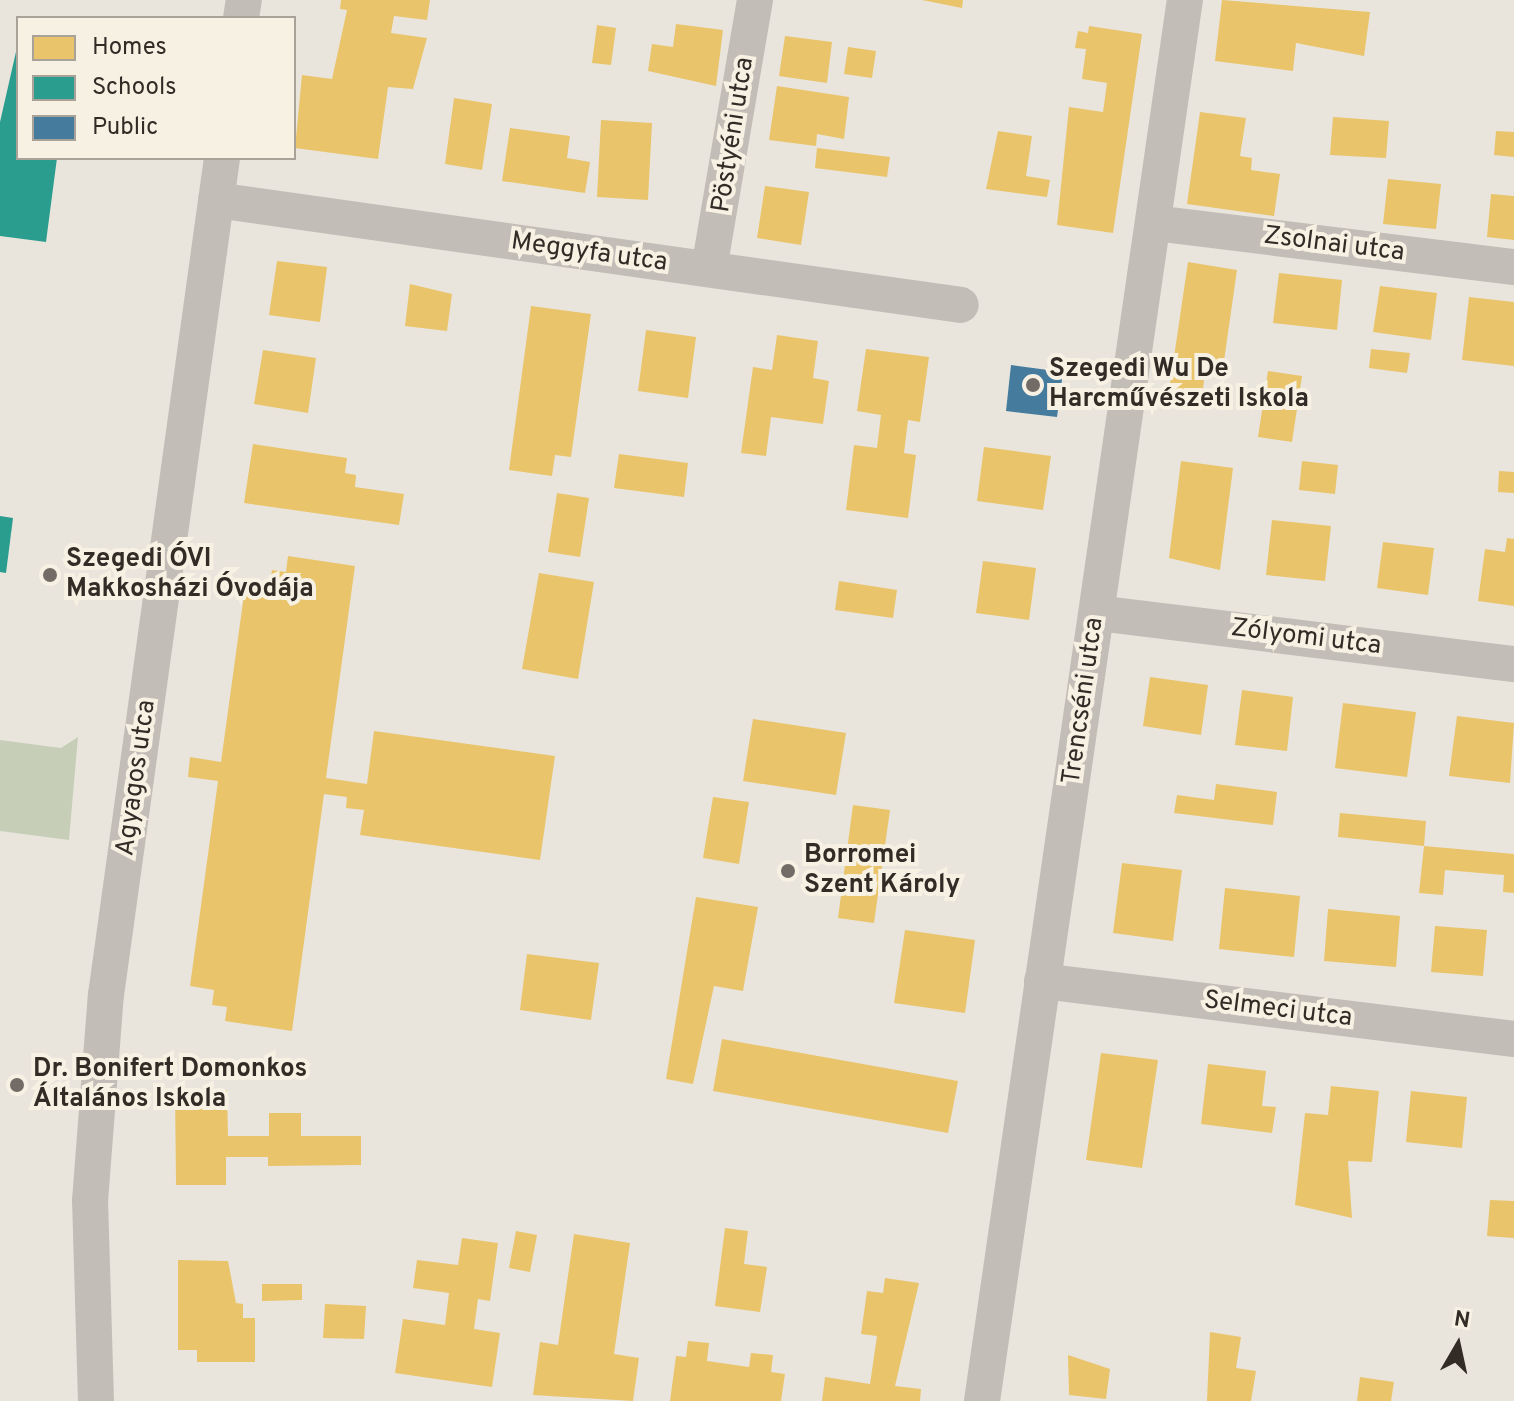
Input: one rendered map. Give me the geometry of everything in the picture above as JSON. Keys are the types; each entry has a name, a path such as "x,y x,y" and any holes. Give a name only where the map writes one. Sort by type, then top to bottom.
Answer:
{"street":[{"name":"Pöstyéni utca","path":"709,269 755,0"},
{"name":"Trencséni utca","path":"982,1401 1185,0"},
{"name":"Agyagos utca","path":"96,1401 90,1201 104,1021 222,160"},
{"name":"Meggyfa utca","path":"216,200 961,305"},
{"name":"Zsolnai utca","path":"1154,223 1514,267"},
{"name":"Zólyomi utca","path":"1097,613 1514,664"},
{"name":"Selmeci utca","path":"1042,981 1514,1039"}],"green space":[{"path":"78,737 69,840 0,831 0,740 61,748"}],"building: Homes":[{"path":"341,0 430,0 427,20 394,16 391,33 427,38 413,89 388,87 378,159 296,148 302,75 332,79 347,10 340,9"},
{"path":"922,0 963,0 962,8"},
{"path":"1222,0 1370,12 1364,56 1296,43 1293,71 1215,61"},
{"path":"676,24 723,30 716,86 648,71 652,44 673,47"},
{"path":"597,25 616,28 611,65 592,63"},
{"path":"1089,26 1142,34 1113,233 1057,225 1069,107 1103,112 1107,83 1082,79 1086,49 1075,48 1078,31 1088,33"},
{"path":"785,36 832,42 827,83 779,76"},
{"path":"848,47 876,51 872,78 844,74"},
{"path":"777,86 849,97 844,139 817,134 816,146 769,140"},
{"path":"454,98 492,104 482,170 445,164"},
{"path":"1200,112 1246,118 1240,156 1252,158 1251,170 1280,174 1274,216 1187,204"},
{"path":"1333,117 1389,121 1386,158 1330,155"},
{"path":"601,120 652,123 648,200 597,197"},
{"path":"510,128 570,136 567,158 590,162 585,193 502,181"},
{"path":"998,131 1032,136 1026,176 1050,180 1047,197 986,189"},
{"path":"1496,131 1514,132 1514,157 1494,155"},
{"path":"817,148 890,157 887,177 815,168"},
{"path":"1388,179 1441,184 1436,229 1383,224"},
{"path":"765,186 809,192 801,245 757,238"},
{"path":"1491,194 1514,196 1514,240 1487,237"},
{"path":"277,261 327,267 320,322 269,315"},
{"path":"1188,262 1237,270 1223,368 1206,365 1202,396 1169,391"},
{"path":"1279,273 1342,280 1337,330 1273,323"},
{"path":"410,284 452,294 447,331 405,326"},
{"path":"1380,286 1437,293 1431,340 1373,332"},
{"path":"1469,297 1514,302 1514,366 1462,360"},
{"path":"531,306 591,314 571,457 555,455 552,476 509,470"},
{"path":"646,330 696,337 688,398 638,391"},
{"path":"777,335 818,341 813,378 829,381 823,424 771,417 766,456 741,453 753,367 772,370"},
{"path":"866,349 929,357 920,422 908,420 904,453 916,455 908,518 846,510 854,445 877,448 881,415 857,411"},
{"path":"1371,349 1410,353 1407,373 1369,368"},
{"path":"263,350 316,358 308,413 254,404"},
{"path":"1268,371 1302,376 1292,442 1258,437"},
{"path":"253,444 347,458 345,473 356,475 355,487 404,494 399,525 244,503"},
{"path":"984,447 1051,456 1043,510 977,501"},
{"path":"619,454 688,463 684,497 614,488"},
{"path":"1181,461 1233,468 1220,570 1169,558"},
{"path":"1302,461 1338,465 1335,494 1299,490"},
{"path":"1499,471 1514,472 1514,493 1498,492"},
{"path":"557,493 589,498 580,557 548,552"},
{"path":"1272,520 1331,526 1325,581 1266,575"},
{"path":"1507,538 1514,539 1514,606 1478,601 1485,549 1505,552"},
{"path":"1383,542 1434,548 1428,595 1377,588"},
{"path":"288,556 355,566 326,778 367,784 374,731 555,756 540,860 360,835 364,810 346,808 347,797 324,794 292,1031 225,1021 227,1007 212,1005 214,990 190,986 218,781 188,777 190,757 221,762 246,580 270,584 272,570 286,572"},
{"path":"983,561 1036,568 1029,620 976,613"},
{"path":"539,573 594,582 578,679 522,669"},
{"path":"839,581 897,590 893,618 835,610"},
{"path":"1150,677 1208,685 1201,735 1143,726"},
{"path":"1242,690 1293,697 1287,751 1235,745"},
{"path":"1343,703 1416,712 1407,777 1335,768"},
{"path":"1457,716 1514,723 1510,783 1449,776"},
{"path":"753,719 846,733 836,795 743,781"},
{"path":"1216,784 1277,792 1273,825 1174,813 1177,795 1214,800"},
{"path":"713,797 749,802 739,864 703,858"},
{"path":"853,805 890,810 874,923 838,918"},
{"path":"1340,813 1426,821 1424,846 1338,837"},
{"path":"1424,846 1514,854 1514,893 1503,892 1504,875 1445,870 1443,895 1419,893"},
{"path":"1122,863 1182,870 1173,941 1113,933"},
{"path":"1225,888 1300,896 1294,957 1219,949"},
{"path":"696,897 758,907 743,991 714,986 693,1084 666,1079"},
{"path":"1328,909 1400,916 1396,967 1324,961"},
{"path":"1435,926 1487,930 1483,976 1431,972"},
{"path":"905,930 975,940 965,1013 894,1003"},
{"path":"527,954 599,963 591,1020 520,1010"},
{"path":"722,1039 958,1081 948,1133 713,1091"},
{"path":"1101,1053 1158,1060 1142,1168 1086,1160"},
{"path":"1208,1064 1266,1071 1262,1106 1276,1107 1272,1133 1201,1124"},
{"path":"1331,1086 1379,1091 1372,1162 1348,1161 1352,1218 1295,1205 1305,1113 1328,1115"},
{"path":"227,1090 228,1136 269,1136 269,1113 301,1113 301,1136 361,1136 361,1165 268,1166 268,1157 226,1157 226,1185 176,1185 175,1091"},
{"path":"1411,1091 1467,1097 1462,1148 1406,1142"},
{"path":"1490,1200 1514,1201 1514,1238 1487,1236"},
{"path":"725,1228 748,1231 744,1264 767,1267 760,1312 715,1306"},
{"path":"516,1231 537,1235 530,1272 509,1268"},
{"path":"574,1234 630,1243 614,1354 639,1358 633,1401 533,1395 540,1342 558,1345"},
{"path":"462,1238 498,1243 490,1301 478,1299 474,1329 500,1333 492,1387 395,1373 403,1319 445,1325 449,1293 413,1288 417,1260 458,1265"},
{"path":"178,1260 228,1261 236,1303 243,1304 243,1318 255,1318 255,1362 197,1362 197,1350 178,1350"},
{"path":"885,1278 919,1283 895,1386 921,1389 920,1401 822,1401 825,1377 870,1384 877,1336 861,1334 867,1291 883,1293"},
{"path":"262,1284 302,1284 302,1300 262,1301"},
{"path":"325,1304 366,1306 364,1339 323,1338"},
{"path":"1210,1332 1241,1337 1236,1368 1256,1371 1251,1401 1207,1401"},
{"path":"688,1341 709,1343 707,1361 749,1367 751,1353 773,1355 771,1372 785,1374 781,1401 670,1401 676,1356 686,1357"},
{"path":"1068,1355 1110,1369 1106,1399 1069,1395"},
{"path":"1360,1377 1394,1382 1391,1401 1357,1401"}],"building: Schools":[{"path":"16,52 16,160 57,160 46,242 0,236 0,122"},
{"path":"0,516 13,518 6,573 0,572"}],"building: Public":[{"name":"Szegedi Wu De Harcművészeti Iskola","path":"1011,365 1063,372 1057,417 1006,411"}],"place":[{"name":"Szegedi Wu De Harcművészeti Iskola","path":"1033,385"},
{"name":"Szegedi ÓVI Makkosházi Óvodája","path":"50,575"},
{"name":"Borromei Szent Károly","path":"788,871"},
{"name":"Dr. Bonifert Domonkos Általános Iskola","path":"17,1085"}]}
